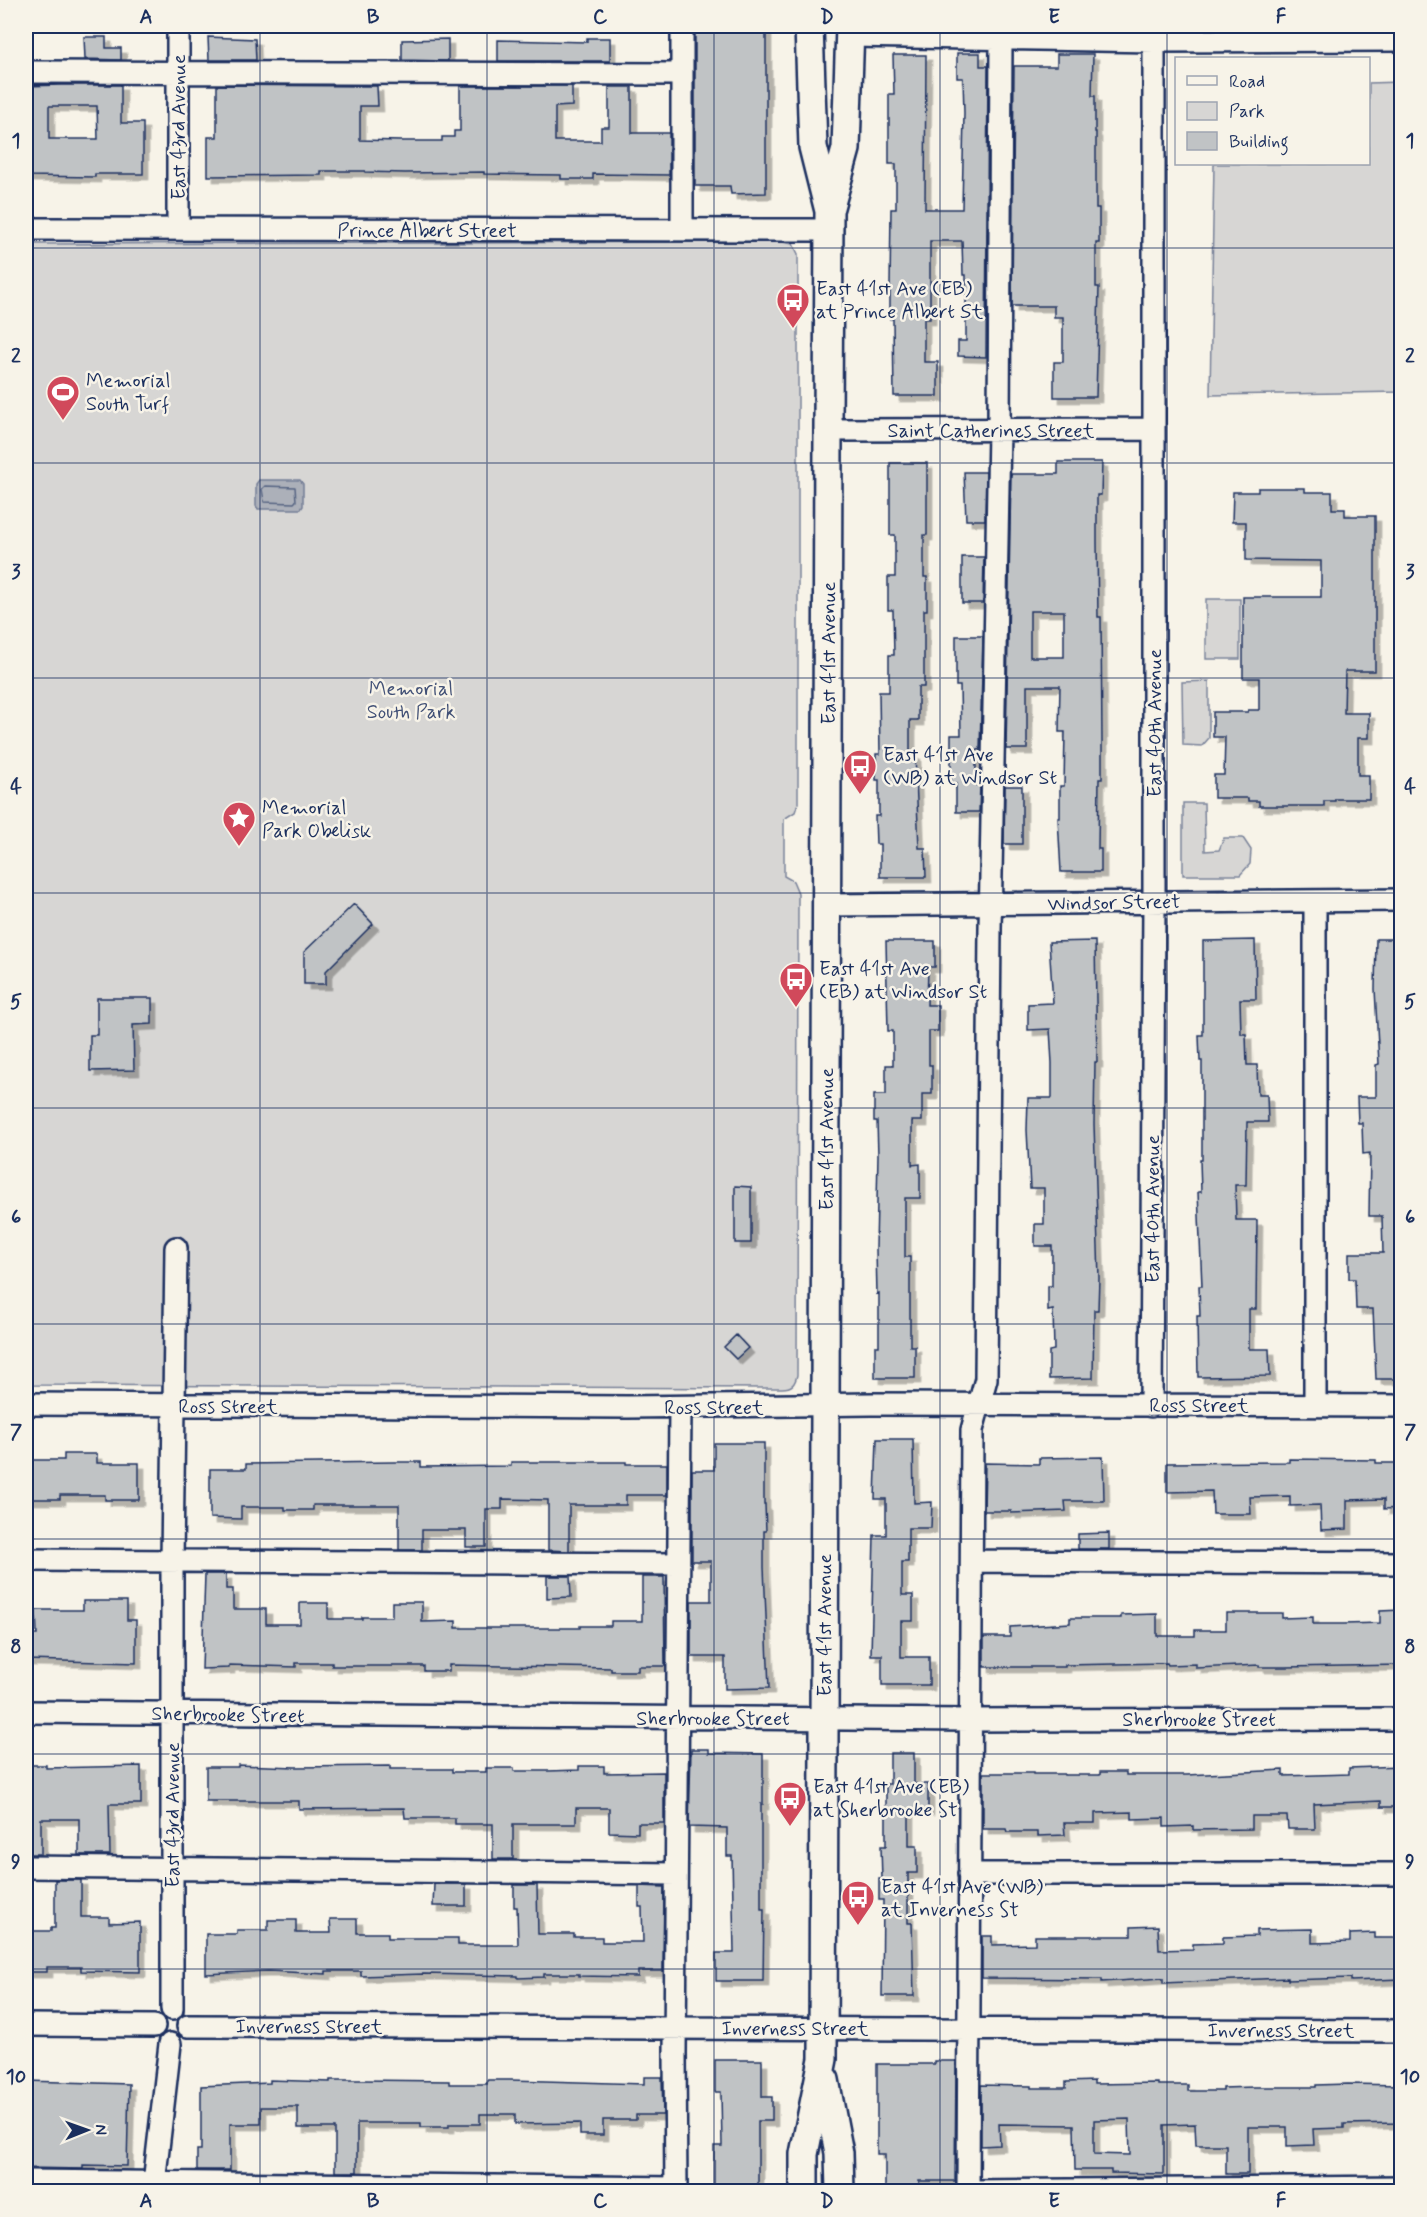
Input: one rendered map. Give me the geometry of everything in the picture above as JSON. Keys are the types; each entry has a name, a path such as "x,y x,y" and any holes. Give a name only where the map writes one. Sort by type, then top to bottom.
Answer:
{"main road":[{"name":"East 41st Avenue","path":"809,26 813,147 829,221 823,2068 839,2153 840,2192"},
{"name":"East 41st Avenue","path":"829,221 846,149 850,31"},
{"name":"East 41st Avenue","path":"804,2192 804,2154 823,2068"}],"street":[{"name":"East 43rd Avenue","path":"178,26 178,228"},
{"path":"682,26 682,230"},
{"path":"850,31 1001,39 1401,40"},
{"path":"1001,39 999,430 990,904 986,1379 972,1430 968,2191 1401,2187"},
{"name":"East 40th Avenue","path":"1151,1406 1154,902 1154,40"},
{"path":"26,72 682,74"},
{"name":"Prince Albert Street","path":"26,229 682,230 829,221"},
{"name":"Saint Catherines Street","path":"828,430 1153,429"},
{"name":"Windsor Street","path":"827,905 1401,900"},
{"path":"1315,901 1315,1405"},
{"name":"East 43rd Avenue","path":"172,2009 172,1561 176,1248"},
{"name":"Ross Street","path":"26,1404 680,1407 980,1404 1401,1406"},
{"path":"26,2181 154,2187 676,2190 680,1407"},
{"path":"26,1560 679,1564"},
{"path":"972,1561 1401,1563"},
{"name":"Sherbrooke Street","path":"26,1712 970,1720 1401,1719"},
{"path":"26,1867 676,1874"},
{"path":"969,1874 1401,1874"},
{"path":"172,2009 184,2014 188,2026 183,2039 170,2044 158,2038 154,2026 160,2013 172,2009"},
{"path":"26,2025 154,2026"},
{"name":"Inverness Street","path":"188,2026 1401,2031"},
{"path":"154,2187 170,2044"}],"green space":[{"path":"1401,82 1401,392 1210,395 1214,165 1370,165 1370,83"},
{"name":"Memorial South Park","path":"782,242 793,244 798,254 798,803 795,812 784,819 784,876 793,881 798,893 797,1375 794,1383 782,1388 26,1385 26,244"},
{"path":"1206,599 1240,599 1240,659 1206,659"},
{"path":"1209,681 1209,738 1202,746 1183,745 1182,682"},
{"path":"1395,782 1401,782 1401,850 1395,850"},
{"path":"1183,803 1204,803 1205,851 1219,850 1224,838 1243,838 1251,850 1250,864 1240,875 1183,875"}],"water":[{"path":"259,480 300,480 303,484 303,506 301,509 258,509 256,484"}],"building":[{"path":"695,26 766,26 766,193 731,194 730,186 695,186"},
{"path":"84,37 106,37 106,48 121,48 121,60 85,59"},
{"path":"208,37 255,39 256,60 209,60"},
{"path":"587,38 610,38 610,61 498,61 498,40 587,42"},
{"path":"448,39 448,61 402,60 402,40"},
{"path":"957,53 980,53 980,66 988,66 986,357 958,356 958,341 966,341 966,275 963,275 962,241 930,241 930,319 924,319 924,362 938,362 938,396 894,396 893,319 890,319 890,287 891,209 896,209 896,164 889,164 889,94 894,94 893,55 926,55 925,209 962,209 963,78 957,78"},
{"path":"1057,54 1093,54 1092,96 1095,96 1096,208 1099,208 1099,243 1096,243 1096,287 1099,287 1096,397 1054,397 1054,362 1063,362 1063,317 1054,317 1054,306 1012,306 1014,66 1057,66"},
{"path":"121,85 121,123 143,123 143,174 95,174 95,177 26,176 26,86","holes":["49,106 97,106 98,139 49,139"]},
{"path":"217,85 377,86 378,106 360,106 360,140 400,141 442,141 442,137 454,137 454,131 460,131 460,86 572,86 572,106 555,107 555,141 601,141 601,127 609,127 609,87 632,87 632,133 669,133 669,175 593,174 593,179 561,179 561,175 484,174 484,172 321,171 321,175 208,176 208,137 217,137"},
{"path":"1058,462 1102,462 1101,495 1097,495 1102,741 1098,849 1101,849 1101,872 1061,872 1058,818 1060,818 1060,786 1064,786 1065,732 1059,732 1060,686 1027,686 1027,749 1006,749 1011,474 1058,474","holes":["1030,611 1064,611 1064,657 1030,657"]},
{"path":"890,463 927,463 927,535 924,535 927,610 924,610 924,687 918,687 918,720 910,720 910,754 915,754 919,848 925,848 926,877 880,877 880,844 876,844 875,816 879,816 876,754 880,754 879,692 889,692 889,655 894,655 893,610 888,610 888,577 895,577 895,535 890,535"},
{"path":"964,472 986,472 985,520 966,520"},
{"path":"1258,488 1305,488 1305,492 1332,492 1332,509 1345,509 1345,516 1375,516 1375,671 1345,671 1344,713 1369,713 1369,738 1358,738 1358,775 1369,775 1369,799 1335,799 1335,801 1324,801 1324,806 1259,806 1259,801 1248,801 1248,798 1214,798 1214,775 1224,775 1225,737 1213,737 1213,712 1259,710 1259,678 1243,678 1243,597 1321,597 1321,561 1246,560 1246,522 1232,522 1233,492 1258,492"},
{"path":"962,557 984,557 983,603 962,603"},
{"path":"956,636 983,636 980,749 976,751 976,785 980,785 979,812 956,812 956,784 951,784 951,735 961,735 960,686 956,686"},
{"path":"1005,786 1022,786 1022,844 1004,844"},
{"path":"354,904 373,924 326,971 326,984 304,984 304,952"},
{"path":"1376,939 1401,939 1401,1379 1376,1379 1373,1309 1356,1309 1355,1279 1349,1279 1349,1253 1383,1253 1382,1216 1369,1216 1370,1153 1363,1154 1362,1123 1358,1123 1357,1097 1376,1097 1376,1065 1379,1064 1375,989"},
{"path":"1255,940 1256,999 1240,999 1241,1034 1246,1034 1247,1065 1257,1065 1258,1095 1267,1095 1268,1122 1247,1122 1246,1185 1235,1185 1236,1220 1257,1220 1256,1309 1249,1309 1249,1349 1269,1349 1270,1376 1198,1377 1197,1316 1200,1316 1199,1286 1202,1286 1198,1192 1201,1192 1200,1160 1202,1160 1202,1061 1200,1061 1199,1035 1203,1035 1203,941"},
{"path":"886,941 935,941 935,967 928,967 927,1005 938,1005 938,1031 929,1031 932,1094 922,1094 922,1121 912,1121 912,1165 920,1164 920,1198 905,1198 905,1257 910,1257 910,1346 915,1346 915,1378 875,1378 875,1346 879,1346 879,1293 877,1294 876,1249 878,1155 874,1095 886,1095 886,1065 893,1065 893,1031 888,1031"},
{"path":"1095,941 1097,1062 1095,1062 1094,1124 1099,1278 1098,1310 1094,1310 1093,1378 1049,1379 1049,1351 1054,1350 1053,1310 1048,1311 1048,1286 1052,1286 1052,1246 1035,1246 1035,1224 1044,1224 1044,1188 1030,1188 1027,1130 1028,1098 1052,1098 1052,1063 1050,1029 1028,1030 1028,1004 1053,1003 1049,942"},
{"path":"97,998 152,998 152,1024 133,1025 134,1070 90,1071 90,1035 97,1035"},
{"path":"735,1186 751,1187 751,1243 735,1243"},
{"path":"736,1335 748,1348 736,1359 724,1347"},
{"path":"877,1439 913,1439 914,1503 932,1502 931,1528 908,1528 908,1562 902,1562 902,1595 913,1595 913,1621 901,1621 901,1657 929,1657 929,1685 882,1685 882,1655 871,1655 874,1535 886,1535 886,1499 875,1499"},
{"path":"714,1443 764,1443 766,1531 764,1531 764,1567 769,1688 725,1689 725,1657 691,1657 691,1601 711,1601 711,1561 692,1561 692,1470 714,1470"},
{"path":"64,1454 97,1454 97,1463 139,1463 139,1500 105,1500 105,1495 60,1495 60,1499 26,1499 26,1460 64,1460"},
{"path":"1103,1457 1104,1501 1065,1501 1066,1511 1011,1513 1011,1511 984,1511 985,1463 1039,1464 1039,1458"},
{"path":"1289,1459 1376,1460 1376,1463 1401,1463 1401,1508 1384,1509 1384,1499 1347,1500 1347,1529 1321,1530 1320,1505 1290,1506 1290,1496 1250,1497 1251,1514 1213,1514 1212,1491 1167,1492 1167,1463 1289,1462"},
{"path":"421,1462 421,1467 511,1466 511,1462 667,1464 667,1495 626,1495 626,1505 569,1505 569,1551 548,1550 548,1500 502,1499 502,1509 486,1509 486,1547 466,1547 466,1530 422,1530 422,1550 399,1550 399,1505 313,1505 313,1510 285,1510 285,1507 241,1507 241,1519 210,1518 210,1469 246,1469 246,1464"},
{"path":"1109,1533 1109,1549 1078,1549 1078,1534"},
{"path":"205,1574 226,1574 226,1589 233,1589 233,1609 266,1609 266,1624 300,1624 300,1603 328,1603 328,1619 362,1619 362,1617 392,1617 392,1602 422,1602 422,1622 456,1621 456,1628 580,1628 580,1626 611,1626 611,1621 642,1621 642,1577 664,1577 665,1666 638,1666 638,1671 611,1671 611,1668 449,1665 449,1671 424,1671 424,1666 332,1666 332,1663 296,1663 296,1667 229,1665 229,1668 202,1669"},
{"path":"547,1576 570,1576 571,1597 547,1598"},
{"path":"83,1601 127,1601 127,1620 136,1620 136,1663 26,1660 26,1635 37,1635 36,1610 83,1610"},
{"path":"1401,1610 1401,1665 1259,1667 1259,1665 1196,1668 1196,1664 1168,1665 1167,1663 984,1667 984,1637 1010,1637 1010,1627 1070,1623 1070,1618 1121,1618 1121,1615 1157,1614 1157,1636 1195,1636 1195,1630 1226,1630 1226,1613 1282,1613 1282,1618 1313,1617 1313,1624 1344,1624 1380,1623 1380,1611"},
{"path":"691,1749 709,1749 709,1753 763,1754 761,1909 764,1909 763,1981 716,1981 716,1953 734,1953 732,1856 727,1856 727,1828 689,1827"},
{"path":"890,1753 914,1753 914,1784 928,1784 928,1810 909,1810 909,1846 917,1846 917,1873 908,1873 908,1923 912,1923 914,1996 882,1996 883,1900 879,1900 879,1879 882,1879 881,1846 886,1846 886,1784 890,1784"},
{"path":"26,1765 46,1765 46,1768 141,1766 141,1804 109,1804 110,1855 79,1855 79,1819 41,1819 41,1854 26,1854"},
{"path":"238,1765 390,1766 390,1769 452,1769 452,1772 486,1772 486,1768 514,1768 514,1771 579,1770 579,1766 604,1766 604,1773 664,1772 664,1823 638,1823 638,1833 609,1832 609,1808 576,1808 576,1824 513,1824 513,1859 493,1859 493,1824 455,1824 455,1818 405,1818 404,1808 299,1809 299,1801 206,1801 206,1767 238,1767"},
{"path":"1401,1766 1401,1807 1381,1807 1381,1801 1314,1804 1315,1829 1288,1829 1287,1816 1252,1816 1252,1829 1193,1830 1193,1826 1164,1827 1164,1818 1132,1819 1132,1812 1095,1813 1095,1823 1064,1823 1065,1835 1038,1836 1038,1832 983,1829 983,1773 1100,1775 1100,1772 1126,1772 1126,1775 1187,1775 1283,1770 1283,1776 1349,1774 1349,1768"},
{"path":"55,1880 81,1880 81,1917 109,1917 109,1923 140,1922 140,1972 81,1971 81,1967 47,1967 47,1972 26,1972 26,1931 51,1931 51,1928 55,1928"},
{"path":"434,1884 466,1884 466,1906 433,1906"},
{"path":"514,1885 537,1885 538,1934 602,1937 602,1942 643,1942 639,1886 664,1887 663,1971 638,1971 638,1977 544,1974 544,1977 518,1978 518,1976 424,1974 361,1976 361,1971 326,1971 326,1974 268,1971 206,1974 206,1934 237,1934 237,1930 268,1930 268,1920 296,1920 296,1933 331,1933 330,1919 357,1919 357,1933 388,1933 388,1938 458,1938 458,1945 518,1945"},
{"path":"1158,1926 1159,1950 1193,1949 1193,1944 1223,1943 1223,1937 1257,1936 1257,1930 1312,1929 1312,1943 1350,1942 1350,1934 1375,1933 1375,1938 1401,1938 1401,1979 1351,1981 1351,1978 1288,1980 1288,1978 1163,1983 1163,1978 1102,1982 1102,1979 982,1978 982,1936 992,1936 992,1945 1035,1944 1035,1936 1131,1936 1131,1927"},
{"path":"715,2060 762,2060 762,2097 772,2097 772,2121 758,2121 758,2192 714,2192 714,2146 722,2146 721,2092 715,2092"},
{"path":"935,2061 956,2061 955,2181 919,2181 919,2192 885,2192 885,2154 877,2154 877,2064 935,2064"},
{"path":"644,2077 662,2077 663,2115 636,2115 636,2120 603,2120 603,2135 580,2135 580,2123 515,2124 515,2114 480,2114 480,2124 449,2124 449,2127 421,2127 421,2123 357,2123 357,2172 335,2172 335,2128 298,2128 298,2107 261,2107 261,2124 230,2124 230,2170 197,2170 197,2150 201,2150 201,2086 270,2083 270,2080 449,2081 449,2084 487,2084 487,2080 511,2080 644,2084"},
{"path":"26,2081 129,2084 127,2166 83,2165 83,2169 26,2168"},
{"path":"1066,2082 1188,2085 1188,2091 1348,2084 1401,2085 1401,2123 1344,2124 1344,2128 1313,2129 1314,2145 1287,2146 1287,2127 1248,2127 1248,2174 1226,2174 1226,2145 1196,2145 1195,2124 1164,2125 1164,2174 1075,2170 1074,2125 999,2124 1000,2145 981,2146 981,2085 1066,2088","holes":["1129,2119 1130,2155 1094,2154 1094,2120"]}],"place":[{"name":"East 41st Ave (EB) at Prince Albert St","path":"793,329"},
{"name":"Memorial South Turf","path":"63,421"},
{"name":"East 41st Ave (WB) at Windsor St","path":"860,795"},
{"name":"Memorial Park Obelisk","path":"239,847"},
{"name":"East 41st Ave (EB) at Windsor St","path":"796,1008"},
{"name":"East 41st Ave (EB) at Sherbrooke St","path":"790,1827"},
{"name":"East 41st Ave (WB) at Inverness St","path":"858,1926"}]}
